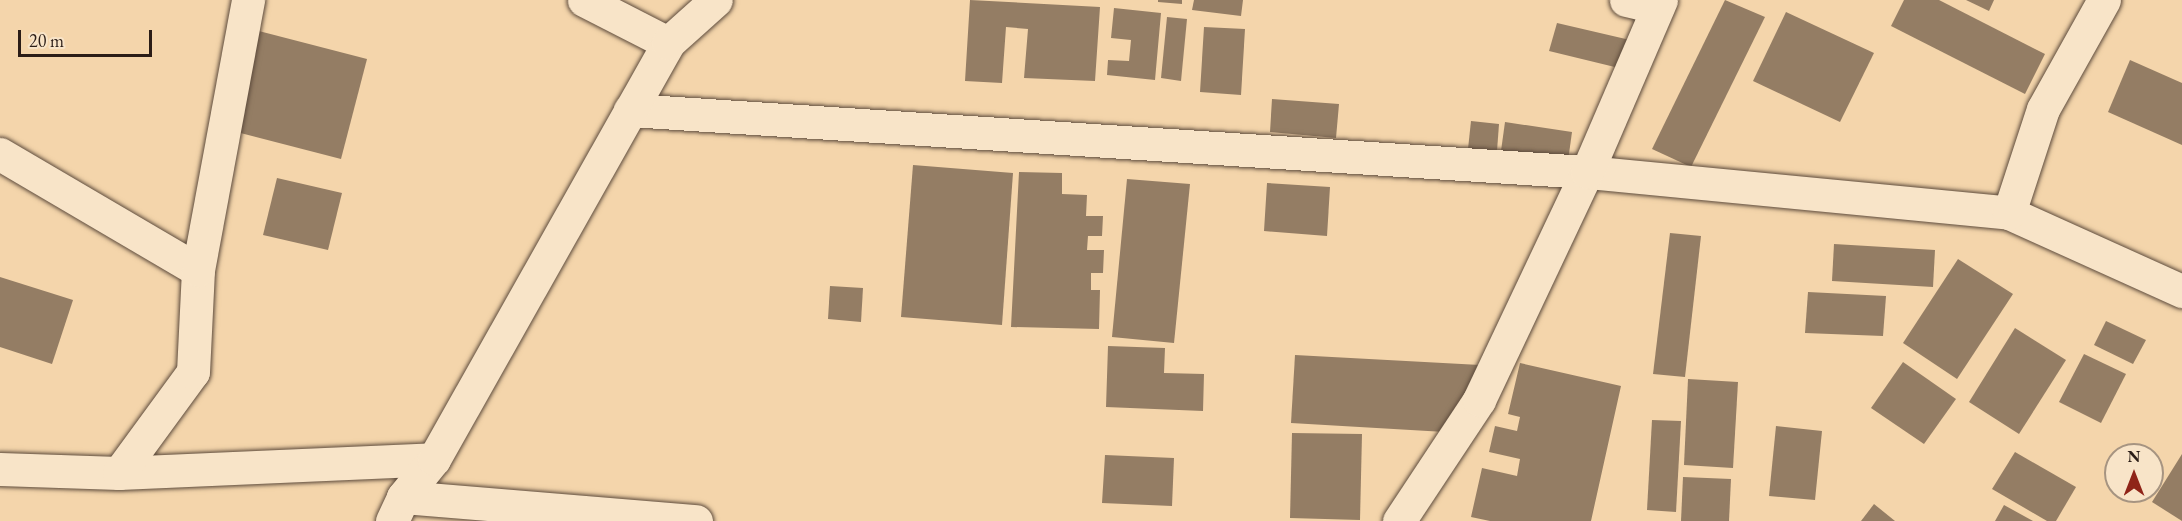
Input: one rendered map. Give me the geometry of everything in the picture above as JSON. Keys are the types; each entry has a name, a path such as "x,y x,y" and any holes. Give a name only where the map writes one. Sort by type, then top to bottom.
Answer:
{"street":[{"path":"119,473 193,372 198,270 248,0"},
{"path":"584,0 668,43"},
{"path":"397,509 434,459 668,43 716,0"},
{"path":"1399,521 1479,400 1587,172 1659,4 1626,0"},
{"path":"2009,213 2043,109 2104,0"},
{"path":"630,110 1587,172 2009,213 2182,291"},
{"path":"0,154 198,270"},
{"path":"0,469 119,473 434,459"},
{"path":"397,509 696,521"}],"building":[{"path":"970,0 1100,7 1095,81 1024,78 1028,29 1006,27 1002,83 965,81"},
{"path":"1158,0 1182,0 1182,4 1158,2"},
{"path":"1194,0 1243,0 1241,16 1192,10"},
{"path":"1725,0 1765,17 1691,167 1652,149"},
{"path":"1904,0 1939,0 2045,54 2025,94 1891,26"},
{"path":"1966,0 1994,0 1989,11"},
{"path":"1114,8 1161,13 1155,80 1107,75 1108,60 1129,61 1131,40 1111,38"},
{"path":"1786,12 1874,53 1840,122 1753,81"},
{"path":"1167,17 1187,19 1181,81 1161,78"},
{"path":"1557,23 1630,40 1623,69 1549,51"},
{"path":"1204,27 1245,29 1241,95 1200,92"},
{"path":"251,29 367,59 341,159 225,129"},
{"path":"2130,60 2182,83 2182,145 2108,112"},
{"path":"1272,99 1339,104 1336,138 1270,132"},
{"path":"1471,121 1499,124 1497,151 1468,149"},
{"path":"1505,122 1572,132 1568,161 1501,151"},
{"path":"913,165 1013,173 1002,325 901,317"},
{"path":"1019,172 1062,173 1062,194 1087,195 1086,216 1103,216 1102,236 1088,236 1087,250 1104,250 1103,273 1091,273 1091,290 1100,290 1099,329 1011,327"},
{"path":"277,178 342,193 328,250 263,235"},
{"path":"1127,179 1190,184 1174,343 1112,337"},
{"path":"1267,183 1330,187 1327,236 1264,231"},
{"path":"1670,233 1701,236 1685,377 1653,374"},
{"path":"1834,244 1935,250 1933,287 1832,281"},
{"path":"1958,259 2013,294 1957,379 1903,343"},
{"path":"0,277 73,300 52,364 0,347"},
{"path":"830,286 863,288 861,322 828,319"},
{"path":"1808,292 1886,296 1883,336 1805,333"},
{"path":"2106,321 2146,340 2133,364 2094,345"},
{"path":"2015,328 2066,360 2019,434 1969,402"},
{"path":"1108,346 1165,348 1164,373 1204,374 1203,411 1106,407"},
{"path":"2084,354 2126,374 2101,423 2059,402"},
{"path":"1295,355 1480,365 1445,432 1291,423"},
{"path":"1903,362 1956,399 1924,444 1871,408"},
{"path":"1520,363 1621,386 1591,521 1490,521 1471,517 1482,468 1517,476 1520,459 1489,452 1495,426 1517,431 1520,417 1508,414"},
{"path":"1688,379 1738,382 1733,468 1684,465"},
{"path":"1652,420 1681,421 1676,512 1647,510"},
{"path":"1776,426 1822,431 1815,500 1769,496"},
{"path":"1292,433 1362,434 1360,520 1290,518"},
{"path":"2015,452 2076,487 2056,521 2047,521 1992,489"},
{"path":"2182,454 2182,521 2154,503 2164,503 2164,483"},
{"path":"1105,455 1174,458 1172,506 1102,503"},
{"path":"1683,477 1731,479 1729,521 1681,521"},
{"path":"1874,504 1895,521 1861,521"},
{"path":"2004,505 2033,521 1995,521"}]}
